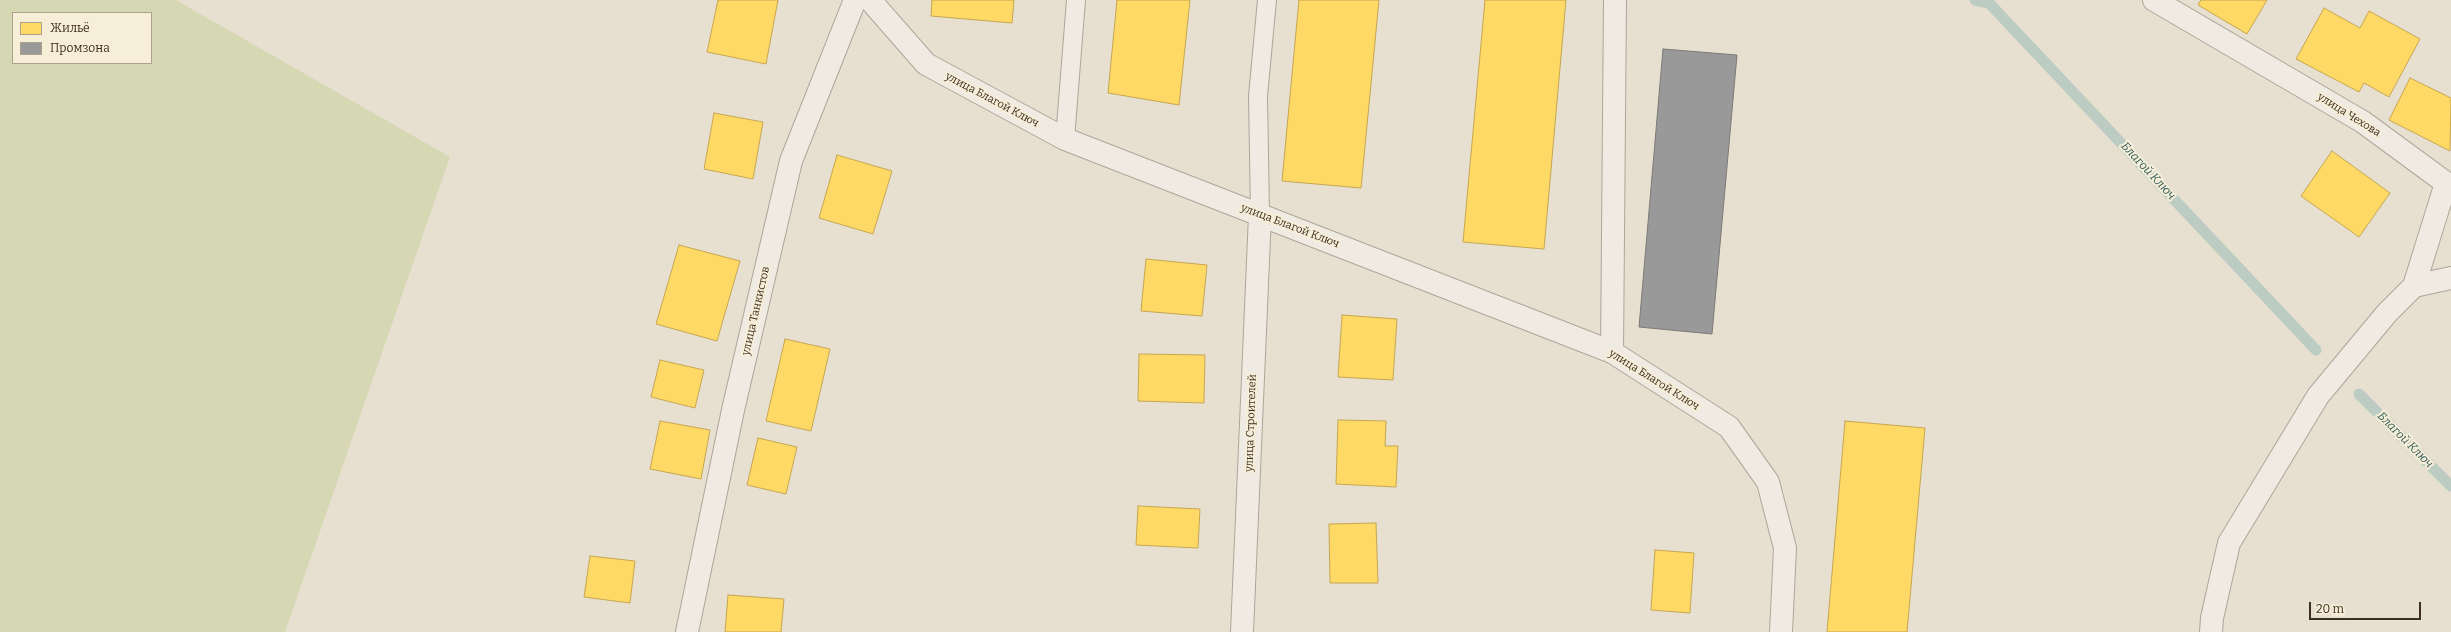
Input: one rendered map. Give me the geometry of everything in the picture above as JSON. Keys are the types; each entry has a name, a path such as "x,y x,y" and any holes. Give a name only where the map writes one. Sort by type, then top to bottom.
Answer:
{"street":[{"name":"улица Танкистов","path":"687,632 732,410 791,161 855,0"},
{"name":"улица Благой Ключ","path":"870,0 926,64 1065,139 1612,352 1728,427 1768,482 1785,548 1781,632"},
{"path":"1612,352 1616,0"},
{"name":"улица Чехова","path":"2154,0 2363,122 2448,184 2414,286"},
{"name":"улица Строителей","path":"1242,632 1260,215"},
{"path":"2211,632 2212,618 2229,543 2318,396 2387,312 2414,286 2451,278"}],"lane":[{"path":"1065,139 1076,0"},
{"path":"1260,215 1258,96 1267,0"}],"green space":[{"path":"0,0 176,0 450,157 285,632 0,632"}],"building: Жильё":[{"path":"718,0 778,0 766,64 707,52"},
{"path":"932,0 1014,0 1012,23 931,16"},
{"path":"1117,0 1190,0 1179,105 1108,93"},
{"path":"1299,0 1379,0 1361,188 1282,181"},
{"path":"1485,0 1566,0 1544,249 1463,242"},
{"path":"2201,0 2267,0 2247,34 2198,5"},
{"path":"2324,8 2360,28 2369,11 2420,39 2389,97 2364,83 2359,92 2296,59"},
{"path":"2410,78 2451,98 2450,151 2389,120"},
{"path":"714,113 763,122 753,179 704,169"},
{"path":"2332,151 2390,193 2359,237 2301,196"},
{"path":"837,155 892,171 873,234 819,218"},
{"path":"679,245 740,261 717,341 656,324"},
{"path":"1146,259 1207,265 1202,316 1141,311"},
{"path":"1342,315 1397,319 1393,380 1338,377"},
{"path":"785,339 830,349 811,431 766,421"},
{"path":"1139,354 1205,355 1204,403 1138,401"},
{"path":"660,360 704,370 695,408 651,397"},
{"path":"1338,420 1386,421 1385,446 1398,446 1396,487 1336,484"},
{"path":"660,421 710,430 701,479 650,469"},
{"path":"1845,421 1925,428 1907,632 1827,632"},
{"path":"758,438 797,447 786,494 747,485"},
{"path":"1138,506 1200,509 1198,548 1136,545"},
{"path":"1376,523 1378,583 1330,583 1329,524"},
{"path":"1655,550 1694,553 1690,613 1651,610"},
{"path":"590,556 635,561 630,603 584,597"},
{"path":"728,595 784,599 781,632 725,632"}],"building: Промзона":[{"path":"1663,49 1737,55 1712,334 1639,327"}],"waterway":[{"name":"Благой Ключ","path":"1975,0 1989,3 2316,350"},
{"name":"Благой Ключ","path":"2359,394 2451,486"}]}
